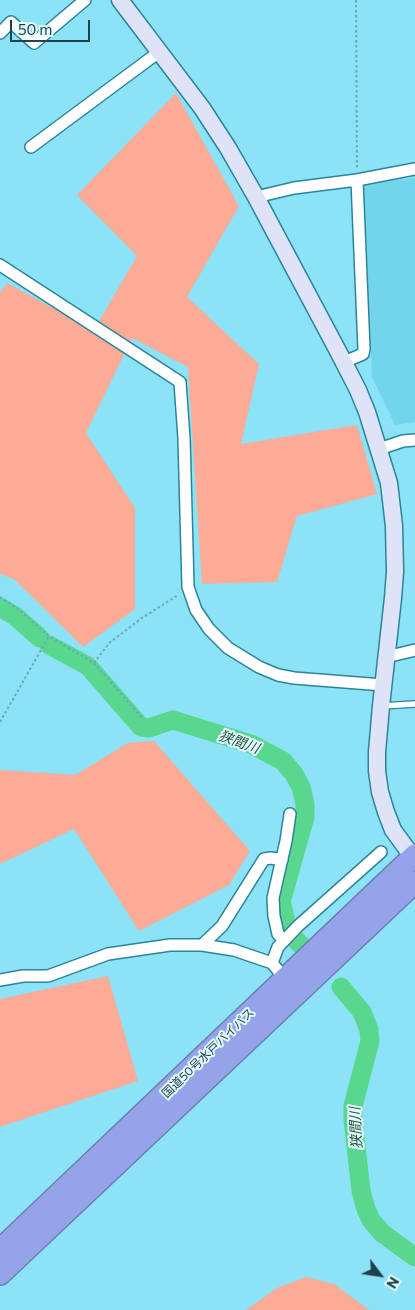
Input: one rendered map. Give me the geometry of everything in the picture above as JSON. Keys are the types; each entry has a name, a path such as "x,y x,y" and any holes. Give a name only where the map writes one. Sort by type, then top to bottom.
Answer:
{"highway":[{"name":"国道50号水戸バイパス","path":"0,1250 414,858"},
{"name":"国道50号水戸バイパス","path":"0,1274 415,882"}],"street":[{"path":"0,33 12,22 34,43 85,0"},
{"path":"120,0 202,108 228,148 344,362 367,412 389,483 394,526 395,572 377,752 380,792 393,830 414,858"},
{"path":"31,147 159,52"},
{"path":"256,197 294,188 357,180 415,169"},
{"path":"344,362 362,354 365,344 357,180"},
{"path":"0,265 180,382 184,438 188,587 196,610 209,629 228,648 259,667 278,674 294,678 383,685"},
{"path":"379,449 403,441 415,440"},
{"path":"386,657 415,650"},
{"path":"284,940 278,934 273,898 290,814"},
{"path":"272,963 274,954 284,940 381,852"},
{"path":"202,945 222,926 264,858 282,860"},
{"path":"0,980 23,976 48,976 108,954 170,945 202,945 234,950 272,963 286,980"}],"lane":[{"path":"381,706 415,704"}],"path":[{"path":"356,0 357,180"},
{"path":"94,663 110,643 142,618 171,601 188,587"},
{"path":"0,597 19,610 49,636 94,663 143,719"},
{"path":"0,722 49,636"}],"shaded area":[{"path":"176,93 239,206 187,297 259,364 241,444 357,425 377,494 297,516 277,582 202,584 188,367 132,338 86,433 135,508 135,609 83,647 14,579 0,574 0,293 7,283 94,330 137,256 77,195"},
{"path":"415,178 415,422 395,425 372,377 364,183"},
{"path":"154,741 250,851 229,885 139,931 74,829 0,864 0,770 75,775 128,743"},
{"path":"108,976 138,1081 0,1127 0,999"},
{"path":"306,1277 334,1284 369,1310 246,1310 277,1288"}],"waterway":[{"name":"狭間川","path":"0,607 15,616 40,638"},
{"name":"狭間川","path":"49,645 88,666 141,727 149,728 173,720 251,744 283,761 294,774 301,787 305,804 305,817 281,902 288,929"},
{"name":"狭間川","path":"293,937 302,946"},
{"name":"狭間川","path":"341,987 362,1012 369,1030 370,1041 353,1106 361,1191 371,1220 382,1233 415,1257"}]}
